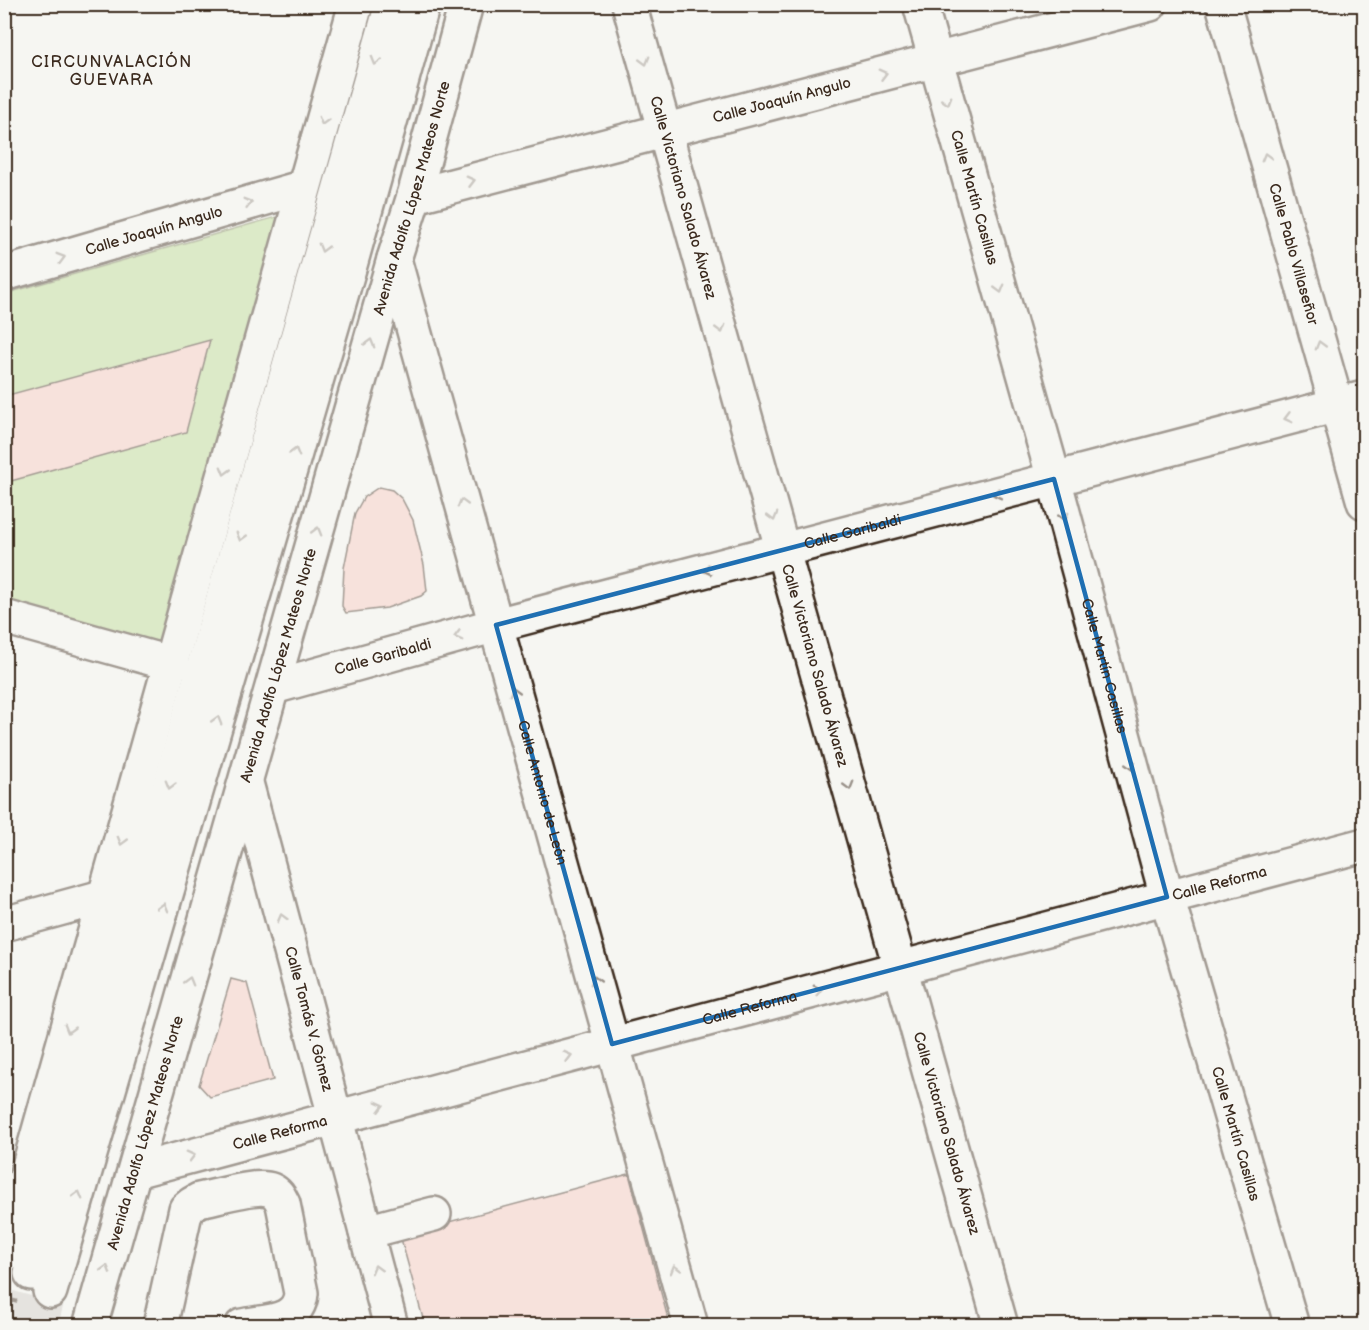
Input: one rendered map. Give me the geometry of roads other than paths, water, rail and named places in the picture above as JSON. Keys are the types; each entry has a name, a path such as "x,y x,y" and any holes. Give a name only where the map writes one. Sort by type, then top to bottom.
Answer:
{"street":[{"path":"7,1241 172,664 356,4"},
{"path":"392,4 254,490 41,1282 350,265 423,4"},
{"name":"Avenida Adolfo López Mateos Norte","path":"96,1318 135,1171 394,259 414,196 466,4"},
{"name":"Calle Victoriano Salado Álvarez","path":"629,4 1001,1326"},
{"name":"Calle Martín Casillas","path":"920,4 1054,479 1167,897 1292,1326"},
{"name":"Calle Joaquín Angulo","path":"414,196 1150,4"},
{"name":"Calle Pablo Villaseñor","path":"1223,4 1351,401 1365,502"},
{"path":"350,265 455,44"},
{"name":"Calle Joaquín Angulo","path":"4,274 304,187"},
{"name":"Calle Antonio de León","path":"394,259 691,1326"},
{"path":"254,490 275,291"},
{"name":"Calle Garibaldi","path":"273,687 496,625 1351,401"},
{"path":"4,617 172,664"},
{"name":"Calle Tomás V. Gómez","path":"246,783 391,1326"},
{"name":"Calle Reforma","path":"135,1171 1365,845"},
{"path":"4,924 106,896"},
{"path":"160,1326 186,1209 199,1200 259,1188 270,1189 278,1194 283,1204 301,1293 300,1304 294,1312 284,1317 242,1326"},
{"path":"366,1232 434,1214"}],"tunnel":[{"path":"16,1326 31,1273"},
{"path":"41,1326 50,1291"}],"district":[{"name":"CIRCUNVALACIÓN GUEVARA","path":"112,70"}]}
